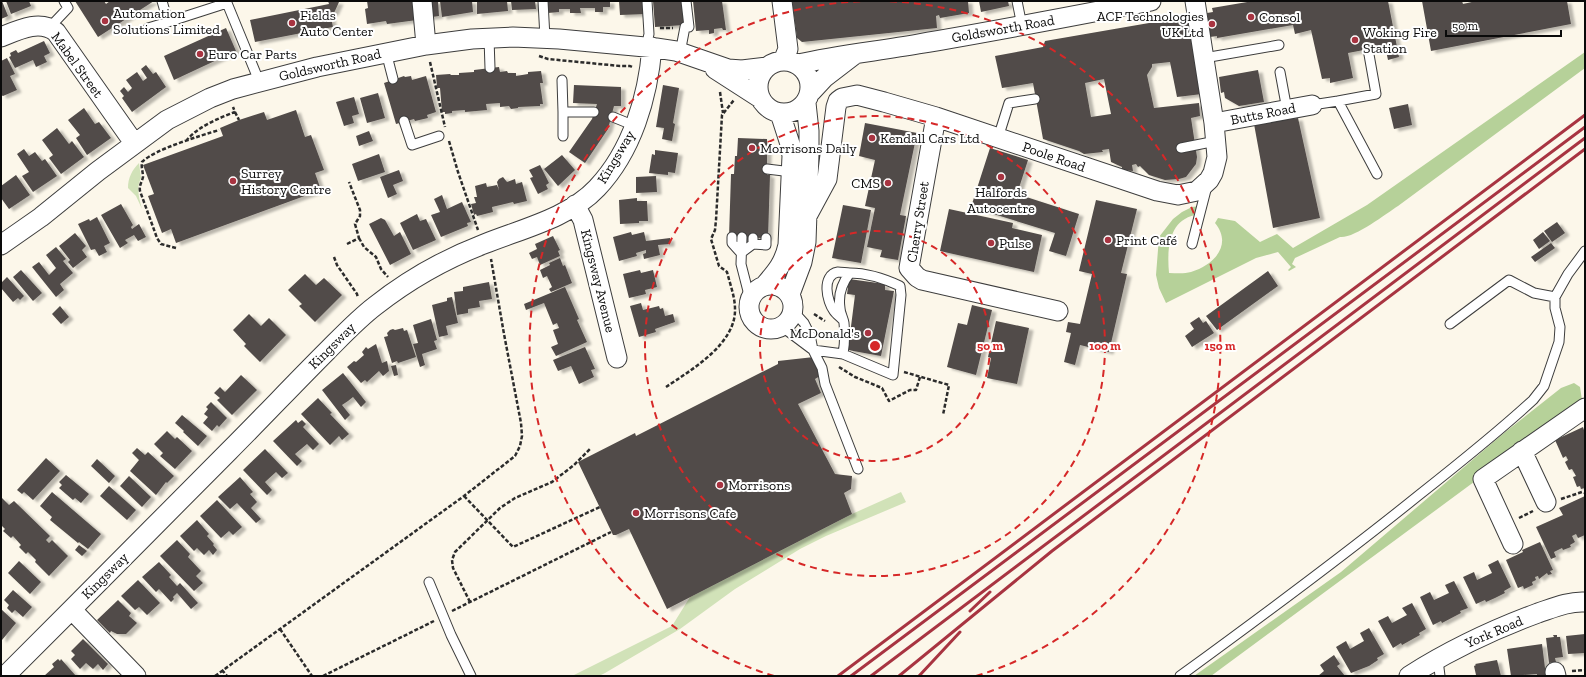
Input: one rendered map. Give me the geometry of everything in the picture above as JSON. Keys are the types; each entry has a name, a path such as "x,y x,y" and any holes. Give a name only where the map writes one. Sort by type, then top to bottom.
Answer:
{"street":[{"path":"422,1 427,52"},
{"path":"782,1 788,49 783,64 762,74 758,82 760,98 765,105 772,110 780,113 788,113 796,111 808,97"},
{"name":"Goldsworth Road","path":"1,245 41,218 134,143 167,120 193,106 233,89 259,81 386,52 427,52 489,38 545,38 649,47 680,53 728,69 742,70 855,54 1022,26 1151,1"},
{"path":"1194,1 1215,132 1217,157 1213,173 1209,180"},
{"name":"Mabel Street","path":"1,37 31,26 50,28 56,32 134,143"},
{"name":"Kingsway","path":"5,676 320,358 375,306 413,279 448,260 541,222 575,205 589,196 603,180 624,148 635,126 646,88 649,47"},
{"name":"Goldsworth Road","path":"808,97 824,78 855,54"},
{"name":"Goldsworth Road","path":"705,62 760,98"},
{"path":"780,113 790,144 792,156 788,246 785,258 780,267 765,285 754,292 750,299 749,308 751,316 756,323 768,329 776,328 788,322 791,303 806,242 809,139 808,97 811,83 808,75 783,64"},
{"name":"Poole Road","path":"807,216 827,179 838,101 842,98 857,95 936,117 1144,187 1170,194 1184,195 1197,191 1209,180"},
{"name":"Butts Road","path":"1215,132 1287,110 1312,105"},
{"name":"Cherry Street","path":"936,117 909,268 916,277 922,280 1058,310"},
{"name":"Kingsway Avenue","path":"575,205 583,220 617,358"},
{"path":"765,285 776,285 783,288 791,303"},
{"path":"1513,544 1483,479 1585,408"},
{"path":"1522,451 1547,503"},
{"name":"York Road","path":"1409,676 1438,668 1477,638 1520,620 1565,604 1585,602"},
{"path":"72,610 136,676"}],"lane":[{"path":"50,28 68,8 64,1"},
{"path":"162,1 168,22"},
{"path":"542,1 545,38"},
{"path":"647,1 649,47"},
{"path":"680,53 685,27 689,27 686,1"},
{"path":"1017,1 1022,26"},
{"path":"148,28 230,2 259,81"},
{"path":"489,38 490,68"},
{"path":"1204,58 1279,46"},
{"path":"1312,105 1376,94 1368,50"},
{"path":"386,52 393,79"},
{"path":"1280,72 1287,110"},
{"path":"562,80 563,136"},
{"path":"998,138 1009,103 1035,99"},
{"path":"1338,101 1377,174"},
{"path":"563,112 594,112"},
{"path":"613,117 635,126"},
{"path":"404,121 412,145 439,136"},
{"path":"1181,148 1215,132"},
{"path":"769,171 792,172"},
{"path":"1192,244 1209,180"},
{"path":"732,237 732,243 741,253"},
{"path":"742,237 741,264 750,299"},
{"path":"741,253 753,241 766,245 766,238"},
{"path":"1180,676 1294,593 1376,530 1465,458 1533,400 1544,386 1559,342 1560,327 1555,308 1556,297 1568,274 1585,250"},
{"path":"781,326 813,350 843,354 893,372 901,295 900,286 893,282 860,273 837,272 832,275 827,283 828,300 834,312 844,321"},
{"path":"843,354 845,340 844,321 840,308 840,296 843,282 850,273"},
{"path":"1450,324 1509,280 1534,293 1556,297"},
{"path":"791,303 810,334 813,350 822,368 825,384 858,469"},
{"path":"429,582 442,616 472,676"}],"path":[{"path":"658,29 685,27"},
{"path":"427,52 458,172 480,234"},
{"path":"536,55 548,59 630,66 635,69"},
{"path":"666,387 709,354 723,341 733,326 735,308 727,272 719,266 711,238 715,230 716,220 723,114 720,89"},
{"path":"723,114 734,100"},
{"path":"232,105 239,120"},
{"path":"186,141 203,127 235,112"},
{"path":"176,248 161,244 140,191 139,185 143,176 141,168 142,162 147,158 186,141 219,130"},
{"path":"349,182 360,210 360,216 355,224 359,238 364,247 376,257 381,269 392,280"},
{"path":"347,244 359,238"},
{"path":"215,676 464,496 515,456 520,446 522,436 521,423 490,254"},
{"path":"893,372 950,385 943,415"},
{"path":"883,389 889,401 910,390 916,390 920,377"},
{"path":"470,602 452,568 452,560 455,552 500,508 515,498 552,482 574,465 590,449"},
{"path":"1505,525 1547,503 1582,492 1585,493"},
{"path":"464,496 513,547 600,507"},
{"path":"323,676 611,532"},
{"path":"280,629 312,676"},
{"path":"222,670 226,676"}],"green space":[{"path":"1585,52 1585,68 1398,206 1361,230 1346,237 1340,237 1295,258 1292,264 1296,267 1289,271 1288,270 1291,267 1278,252 1256,258 1166,303 1159,288 1156,275 1159,237 1173,219 1182,212 1192,207 1200,206 1195,215 1186,218 1179,223 1174,230 1169,246 1169,273 1191,272 1199,269 1213,259 1218,253 1222,239 1220,231 1215,223 1218,218 1235,221 1260,242 1277,234 1293,248 1367,205"},
{"path":"139,163 141,178 138,193 142,209 136,196 128,188 131,174"},
{"path":"1574,383 1580,387 1582,400 1577,406 1211,676 1194,676 1341,572 1504,433 1561,388"},
{"path":"901,492 906,502 826,536 800,549 735,589 680,629 605,673 599,676 572,676 672,626 690,597 852,514"}],"building":[{"path":"1,1 8,16 1,19"},
{"path":"6,1 29,1 31,6 11,14"},
{"name":"Automation Solutions Limited","path":"75,1 104,1 106,4 110,1 154,1 98,37"},
{"name":"Fields Auto Center","path":"328,1 339,2 334,13 330,13 333,27 255,42 250,20 329,4"},
{"path":"367,1 414,1 417,20 387,24 386,21 367,24 365,9 368,8"},
{"path":"424,1 438,1 439,16 425,18"},
{"path":"440,1 472,1 473,12 442,17"},
{"path":"477,1 507,1 508,11 477,14"},
{"path":"511,1 535,1 536,9 512,10"},
{"path":"547,1 610,1 610,7 603,7 603,12 595,12 595,8 580,8 581,13 570,13 570,9 559,9 559,12 548,13"},
{"path":"619,1 645,1 646,14 620,15"},
{"path":"653,1 683,1 684,25 655,27"},
{"path":"693,1 722,1 726,30 723,30 722,28 714,29 714,33 709,34 709,30 696,31"},
{"path":"792,1 968,1 969,13 940,18 939,15 936,16 937,28 802,42 797,38"},
{"path":"979,1 1008,1 1009,6 981,12"},
{"name":"Woking Fire Station","path":"1253,1 1388,1 1399,57 1388,60 1385,46 1348,53 1353,78 1330,83 1330,78 1322,79 1311,30 1295,34 1293,25 1217,38 1217,36 1210,37 1207,13 1213,12 1212,8"},
{"path":"1422,1 1462,1 1463,4 1476,1 1567,1 1571,24 1431,51"},
{"path":"1178,18 1179,25 1183,21 1191,21 1202,94 1177,97 1170,62 1152,64 1152,67 1147,75 1154,108 1199,103 1200,116 1191,118 1197,157 1196,164 1186,177 1165,180 1149,175 1136,164 1132,165 1133,171 1122,170 1122,167 1111,162 1109,149 1102,150 1103,152 1084,154 1043,139 1033,83 1002,88 995,56 1043,47 1045,41","holes":["1104,79 1111,114 1091,117 1085,83"]},
{"name":"Euro Car Parts","path":"226,28 236,51 174,80 164,56"},
{"path":"44,41 50,53 44,56 47,62 36,67 33,60 15,68 9,57 11,56 10,53 16,50 18,53"},
{"path":"7,58 15,74 10,76 17,90 3,96 1,95 1,61"},
{"path":"146,65 153,74 156,72 166,87 132,112 122,98 124,96 120,91 124,87 128,92 132,88 126,80 137,72 143,81 147,78 141,69"},
{"path":"499,67 500,72 507,71 508,73 516,73 516,76 528,74 528,72 541,71 543,83 540,83 543,104 540,104 540,106 518,107 511,109 509,106 500,107 500,103 486,104 487,110 465,112 465,110 452,111 452,113 445,114 445,112 442,112 440,88 437,88 436,75 459,75 459,73 474,72 474,70"},
{"path":"1258,70 1264,102 1239,106 1225,98 1224,92 1221,93 1219,77"},
{"path":"404,76 411,76 412,80 426,76 436,112 427,115 428,118 415,121 414,119 396,124 384,83"},
{"path":"574,85 621,87 621,106 614,106 608,129 585,163 569,152 592,119 597,104 573,103"},
{"path":"663,85 679,88 673,123 675,124 672,141 662,139 664,128 656,127"},
{"path":"378,93 385,118 367,123 360,98"},
{"path":"354,97 359,114 352,116 354,123 344,126 336,102"},
{"path":"1408,104 1412,125 1394,129 1389,108"},
{"path":"84,108 95,124 99,122 111,138 87,155 76,138 80,135 68,120"},
{"name":"Surrey History Centre","path":"296,110 305,137 311,135 324,170 315,173 321,190 176,243 171,229 162,233 148,196 154,194 143,165 223,136 220,128 239,120 264,112 267,120"},
{"path":"1298,118 1320,218 1273,228 1254,124"},
{"name":"CMS","path":"865,123 917,133 900,215 906,216 898,260 880,257 882,250 867,247 875,208 865,206 875,160 859,156"},
{"path":"57,128 69,144 72,141 84,157 61,174 49,158 53,155 42,140"},
{"path":"369,131 373,141 359,146 356,136"},
{"path":"738,138 767,139 767,175 770,175 768,238 729,237 731,174 734,174"},
{"path":"990,148 1028,160 1017,194 1079,214 1066,256 1049,251 1055,233 971,207"},
{"path":"24,149 29,156 35,152 42,161 45,159 57,176 33,192 22,176 29,172 17,154"},
{"path":"655,150 678,153 675,173 668,172 668,175 649,173 652,154 655,155"},
{"path":"379,154 385,172 358,181 352,164"},
{"path":"562,155 575,170 558,186 544,169"},
{"path":"540,165 549,183 546,185 548,189 538,194 530,178 533,177 529,170"},
{"path":"399,170 403,181 393,185 397,194 388,198 380,177"},
{"path":"16,175 30,195 9,209 1,198 1,186"},
{"path":"656,176 657,192 636,193 636,177"},
{"path":"503,177 507,182 515,179 516,184 522,182 527,201 514,204 513,202 492,207 493,212 477,216 476,214 474,215 471,204 476,203 474,197 477,197 475,186 486,183 487,187 497,185 499,190 497,182"},
{"path":"442,195 447,209 462,202 471,222 467,223 468,226 441,237 431,215 440,212 434,199"},
{"path":"637,198 637,201 647,201 648,221 620,224 619,200"},
{"name":"Print Café","path":"1096,200 1137,209 1121,273 1127,274 1109,352 1080,345 1075,365 1064,362 1071,333 1066,332 1068,322 1080,324 1092,274 1079,271"},
{"path":"121,204 133,225 131,227 132,229 139,224 146,237 138,241 134,235 125,240 128,243 120,248 101,215"},
{"path":"843,205 871,210 861,263 832,258"},
{"name":"Pulse","path":"949,209 1013,223 1012,228 1042,235 1034,272 940,251"},
{"path":"417,214 420,221 426,219 436,240 413,250 400,223"},
{"path":"97,217 110,243 104,246 107,252 99,256 95,249 91,250 78,224 89,219 90,221"},
{"path":"381,218 385,220 394,236 400,232 411,254 390,265 369,224"},
{"path":"1557,222 1565,233 1552,242 1544,231"},
{"path":"631,232 632,235 644,232 646,241 670,238 670,244 658,245 660,255 644,259 643,254 646,253 646,250 636,253 637,256 619,261 613,237"},
{"path":"1543,232 1550,241 1539,249 1533,240"},
{"path":"75,233 86,246 82,250 87,257 73,268 68,262 70,260 59,246"},
{"path":"553,236 560,250 558,251 560,256 540,265 537,257 532,259 529,253 537,249 535,244"},
{"path":"1551,243 1555,248 1535,262 1531,257"},
{"path":"56,247 66,259 63,261 73,273 60,284 64,290 56,297 32,267 39,262 49,275 56,268 46,255"},
{"path":"560,258 563,266 565,265 572,283 551,292 549,289 552,287 547,276 543,278 540,270 550,265 549,263"},
{"path":"21,270 42,293 33,301 13,277"},
{"path":"640,270 641,273 653,270 657,287 645,290 646,294 629,298 623,274"},
{"path":"1268,271 1278,286 1217,330 1206,316"},
{"path":"305,274 316,285 324,278 342,295 315,322 299,306 302,304 288,290"},
{"path":"7,277 24,296 20,300 18,298 13,302 1,288 1,283"},
{"name":"McDonald's","path":"849,279 885,284 885,290 894,291 881,356 848,350 855,295 847,294"},
{"path":"489,282 492,299 479,301 480,307 468,309 468,313 457,315 454,292 463,291 463,287"},
{"path":"565,287 587,342 556,356 551,347 558,344 553,330 559,328 557,323 553,325 544,303 526,310 524,304"},
{"path":"452,297 458,323 446,326 448,335 439,337 432,305 447,301 447,298"},
{"path":"641,303 643,310 659,306 660,309 663,308 665,316 673,314 675,322 655,329 656,332 639,337 630,306"},
{"path":"972,305 992,310 976,375 947,367 958,323 967,325"},
{"path":"60,306 69,317 61,324 52,314"},
{"path":"249,314 261,326 269,318 286,335 260,362 244,346 246,344 233,330"},
{"path":"1199,317 1203,323 1206,321 1214,333 1192,347 1185,336 1194,329 1190,323"},
{"path":"431,319 437,340 434,341 437,349 422,354 425,365 420,367 413,344 418,343 413,325"},
{"path":"996,321 1029,328 1017,384 987,378 991,358 988,357"},
{"path":"403,328 404,331 407,330 416,357 398,363 397,361 392,363 384,337 388,336 387,333 390,330"},
{"path":"376,344 382,363 387,361 389,371 383,376 379,371 367,382 365,380 361,383 347,367 364,355 362,352 366,347 368,349"},
{"path":"585,347 595,369 591,370 594,377 579,384 571,366 558,371 553,360"},
{"name":"Morrisons","path":"814,357 820,376 815,379 821,393 798,404 835,474 852,476 851,489 844,493 852,514 667,609 629,529 613,535 578,462 635,433 636,436 778,364 778,361"},
{"path":"396,365 398,375 394,376 391,366"},
{"path":"343,373 366,402 361,407 353,397 342,405 350,415 345,420 322,390"},
{"path":"241,375 257,390 232,415 217,400 220,398 214,393 220,387 225,392"},
{"path":"318,398 332,413 330,414 349,434 342,440 339,436 330,445 301,414"},
{"path":"211,402 227,418 219,427 217,425 212,431 203,423 208,417 204,414 208,409 206,407"},
{"path":"182,415 207,436 198,446 175,423"},
{"path":"296,420 298,423 302,420 306,424 303,427 319,444 313,450 307,444 295,454 302,461 297,466 273,441"},
{"path":"1583,427 1585,433 1585,488 1581,489 1580,486 1577,487 1573,477 1576,476 1572,469 1569,470 1565,462 1568,460 1566,456 1563,458 1555,440"},
{"path":"167,431 175,439 177,437 192,451 175,469 160,456 163,453 154,444"},
{"path":"137,448 145,455 148,452 174,476 167,483 166,482 156,495 130,471 139,460 132,453"},
{"path":"265,449 288,473 282,478 276,472 265,482 272,490 267,495 243,470"},
{"path":"46,458 60,471 33,500 24,492 22,494 17,490"},
{"path":"97,459 115,476 109,483 91,466"},
{"path":"66,475 89,494 81,503 75,498 73,500 59,488 62,485 59,482"},
{"path":"129,476 151,497 142,507 120,486"},
{"path":"240,477 253,492 250,494 257,502 251,508 261,519 256,523 237,503 230,509 218,497"},
{"path":"109,486 136,510 127,520 100,496"},
{"path":"52,492 101,534 88,549 79,542 78,543 50,520 52,517 40,506"},
{"path":"1585,496 1585,535 1578,538 1576,534 1572,536 1575,542 1570,545 1571,547 1563,550 1562,548 1554,552 1556,557 1551,559 1536,527 1563,515 1559,508"},
{"path":"1,497 9,505 14,501 50,536 46,540 49,543 52,540 68,556 49,576 35,562 36,560 28,552 26,554 19,547 21,545 13,536 11,538 3,531 5,529 1,525"},
{"path":"217,500 242,527 233,535 229,531 221,538 200,516"},
{"path":"197,520 209,534 207,536 217,550 213,555 209,550 204,555 197,548 194,551 180,536"},
{"path":"177,540 190,554 188,557 201,571 196,576 203,583 194,591 160,556"},
{"path":"1540,542 1553,570 1550,571 1552,574 1548,575 1547,573 1539,579 1538,576 1535,577 1536,580 1532,582 1533,585 1524,589 1523,586 1518,588 1506,560 1523,552 1522,550"},
{"path":"79,545 87,551 82,556 75,550"},
{"path":"1498,560 1511,587 1504,591 1505,593 1495,598 1476,604 1463,577 1474,572 1477,580 1492,573 1488,565"},
{"path":"19,561 41,582 30,594 8,573"},
{"path":"159,562 171,575 169,577 177,586 180,583 198,603 191,609 177,593 171,602 159,589 156,592 142,577"},
{"path":"138,580 160,603 147,615 139,607 135,610 121,596"},
{"path":"1454,581 1468,608 1460,611 1461,613 1442,623 1441,621 1433,625 1420,597 1430,592 1434,600 1449,593 1445,585"},
{"path":"13,590 32,607 23,617 15,610 12,613 7,608 9,605 4,600"},
{"path":"118,600 131,613 129,616 137,623 126,634 117,634 111,631 110,633 97,620"},
{"path":"1412,603 1426,629 1419,633 1420,635 1402,645 1401,643 1393,648 1378,621 1388,616 1392,623 1407,615 1402,608"},
{"path":"1,609 16,623 2,640 1,639"},
{"path":"1369,628 1384,654 1377,658 1378,660 1369,666 1351,673 1336,647 1346,641 1350,649 1364,641 1360,633"},
{"path":"1585,634 1585,653 1568,654 1566,636"},
{"path":"1553,635 1560,637 1563,657 1555,658 1556,662 1549,663 1546,638 1554,637"},
{"path":"83,639 108,664 103,670 98,664 93,669 86,663 80,669 71,659 75,655 71,651"},
{"path":"1542,644 1546,676 1537,676 1537,674 1511,676 1507,649"},
{"path":"1334,655 1340,664 1337,666 1345,676 1318,676 1324,671 1320,665"},
{"path":"58,659 60,661 61,659 76,676 44,676 54,667 52,664"},
{"path":"1497,660 1501,676 1472,676 1476,675 1475,664"}],"railway":[{"path":"838,676 1585,115"},
{"path":"851,676 1585,127"},
{"path":"871,676 1585,138"},
{"path":"899,676 1052,551 1585,149"},
{"path":"970,611 990,592"},
{"path":"919,676 960,632"}],"place":[{"name":"Consol","path":"1251,17"},
{"name":"Automation Solutions Limited","path":"105,21"},
{"name":"Fields Auto Center","path":"292,23"},
{"name":"ACF Technologies UK Ltd","path":"1212,24"},
{"name":"Woking Fire Station","path":"1355,40"},
{"name":"Euro Car Parts","path":"200,54"},
{"name":"Kendall Cars Ltd","path":"872,138"},
{"name":"Morrisons Daily","path":"752,148"},
{"name":"Halfords Autocentre","path":"1001,177"},
{"name":"Surrey History Centre","path":"233,181"},
{"name":"CMS","path":"888,183"},
{"name":"Print Café","path":"1108,240"},
{"name":"Pulse","path":"991,243"},
{"name":"McDonald's","path":"868,333"},
{"name":"Morrisons","path":"720,485"},
{"name":"Morrisons Cafe","path":"636,513"}]}
